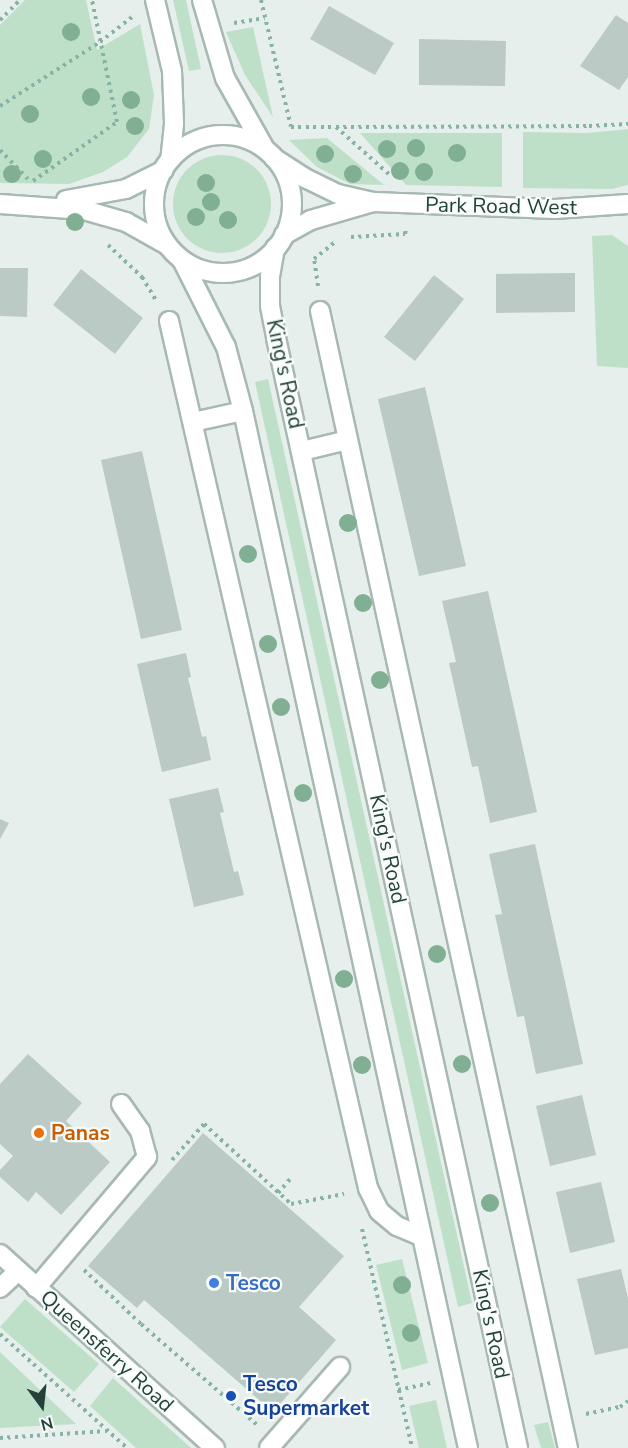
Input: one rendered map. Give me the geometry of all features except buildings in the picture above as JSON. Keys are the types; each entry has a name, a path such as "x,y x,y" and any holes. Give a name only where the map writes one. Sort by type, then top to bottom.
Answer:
{"street":[{"path":"155,0 172,71 174,123 167,165"},
{"name":"King's Road","path":"202,0 225,78 270,154 287,178 292,200 290,223 280,242 270,276 270,306 518,1448"},
{"path":"166,245 157,225 154,203 158,180 167,165 188,144 210,136 234,136 256,144 270,154"},
{"name":"Park Road West","path":"270,154 305,178 338,194 374,202 555,209 628,204"},
{"path":"0,204 31,204 92,198 126,189 167,165"},
{"name":"Park Road West","path":"280,242 311,220 374,202"},
{"path":"31,204 84,210 126,222 166,245 182,260 202,270 224,274 246,270 266,259 280,242"},
{"path":"182,260 226,347 243,411 468,1448"},
{"path":"320,311 568,1448"},
{"path":"169,321 368,1188 379,1211 397,1226 421,1236"},
{"path":"193,422 243,411"},
{"path":"302,451 348,440"},
{"path":"36,1288 147,1157 140,1131 120,1104"},
{"name":"Queensferry Road","path":"0,1254 215,1448"},
{"path":"0,1288 18,1271"},
{"path":"272,1444 340,1367"}],"path":[{"path":"0,20 20,0"},
{"path":"0,150 31,183 117,122 92,0"},
{"path":"0,106 100,42 132,17"},
{"path":"232,17 234,23 265,18"},
{"path":"336,127 628,124"},
{"path":"100,240 108,244 142,277 169,321"},
{"path":"165,1168 204,1124 291,1204 368,1188"},
{"path":"278,1193 292,1177"},
{"path":"361,1227 412,1448"},
{"path":"66,1254 272,1444"},
{"path":"0,1334 127,1448"},
{"path":"561,1419 620,1407 628,1401"},
{"path":"0,1438 108,1431"}],"green space":[{"path":"25,0 86,0 97,50 140,24 154,95 149,129 127,157 103,172 69,184 0,183 0,25"},
{"path":"173,0 186,0 201,69 189,71"},
{"path":"253,27 273,117 245,75 226,32"},
{"path":"628,129 628,185 612,189 523,188 523,132 587,133"},
{"path":"360,133 502,133 502,187 406,185"},
{"path":"327,138 384,185 350,184 317,167 289,140"},
{"path":"222,155 241,159 257,169 267,185 271,204 267,223 257,239 241,249 222,253 203,249 187,239 177,223 173,204 177,185 187,169 203,159"},
{"path":"612,235 628,246 628,368 597,366 592,236"},
{"path":"268,379 472,1303 458,1307 255,382"},
{"path":"402,1259 428,1363 402,1370 376,1265"},
{"path":"25,1299 99,1364 74,1392 0,1327"},
{"path":"0,1352 76,1424 0,1428"},
{"path":"113,1378 191,1448 136,1448 90,1406"},
{"path":"436,1400 447,1448 419,1448 409,1406"},
{"path":"548,1422 555,1448 541,1448 534,1425"}],"place":[{"name":"Panas","path":"39,1133"},
{"name":"Tesco","path":"214,1283"},
{"name":"Tesco Supermarket","path":"231,1396"}]}
